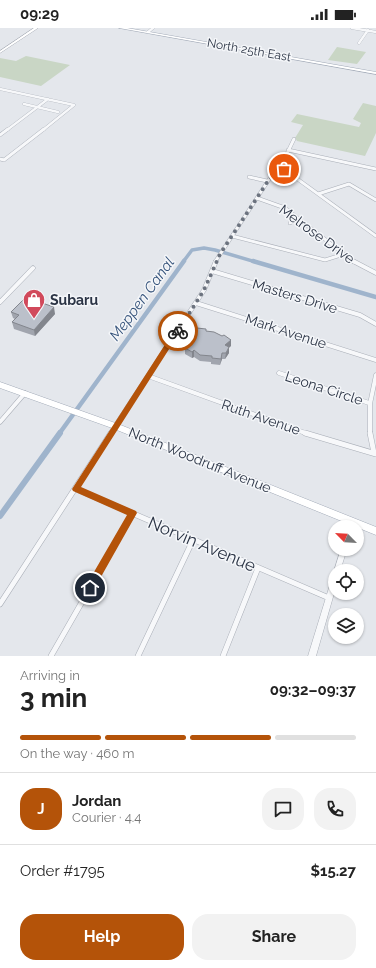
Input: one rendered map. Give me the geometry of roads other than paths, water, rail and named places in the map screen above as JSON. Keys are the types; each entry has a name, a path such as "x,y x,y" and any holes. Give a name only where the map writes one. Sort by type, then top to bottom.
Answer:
{"main road":[{"path":"24,36 33,28"},
{"path":"0,52 36,28"},
{"name":"North 25th East","path":"121,28 376,73"},
{"name":"North Woodruff Avenue","path":"0,385 115,426 341,520"},
{"name":"North Woodruff Avenue","path":"364,527 376,530"}],"street":[{"path":"148,32 153,28"},
{"path":"352,28 368,29 376,32"},
{"path":"359,43 368,29"},
{"path":"0,89 74,105 10,156 4,160 0,159"},
{"path":"0,134 48,99"},
{"path":"24,104 58,112"},
{"path":"294,139 282,164 285,170 376,236"},
{"path":"288,150 376,169"},
{"path":"323,162 325,158"},
{"path":"0,604 196,303 221,251 267,181 285,170"},
{"path":"249,177 267,181"},
{"path":"318,194 349,184 376,200"},
{"name":"Melrose Drive","path":"257,198 274,203 298,219 344,254 363,267 376,273"},
{"path":"290,223 298,219"},
{"path":"232,236 325,260 344,254"},
{"path":"0,302 33,268"},
{"name":"Masters Drive","path":"212,271 360,315 376,324"},
{"name":"Mark Avenue","path":"196,303 376,360"},
{"name":"Leona Circle","path":"279,373 370,403"},
{"path":"375,453 369,435 370,403 376,375"},
{"name":"Ruth Avenue","path":"148,376 312,434 375,453"},
{"path":"0,422 25,393"},
{"name":"Norvin Avenue","path":"76,489 328,598"},
{"path":"51,656 133,513"},
{"path":"138,656 193,540"},
{"path":"223,656 258,568"},
{"path":"312,656 328,600"}],"waterway":[{"name":"Meppen Canal","path":"183,262 192,250 204,248 256,262"},
{"name":"Meppen Canal","path":"59,434 184,261"},
{"name":"Meppen Canal","path":"253,261 376,297"},
{"name":"Meppen Canal","path":"0,516 60,433"}],"place":[{"name":"Subaru","path":"34,320"}]}
